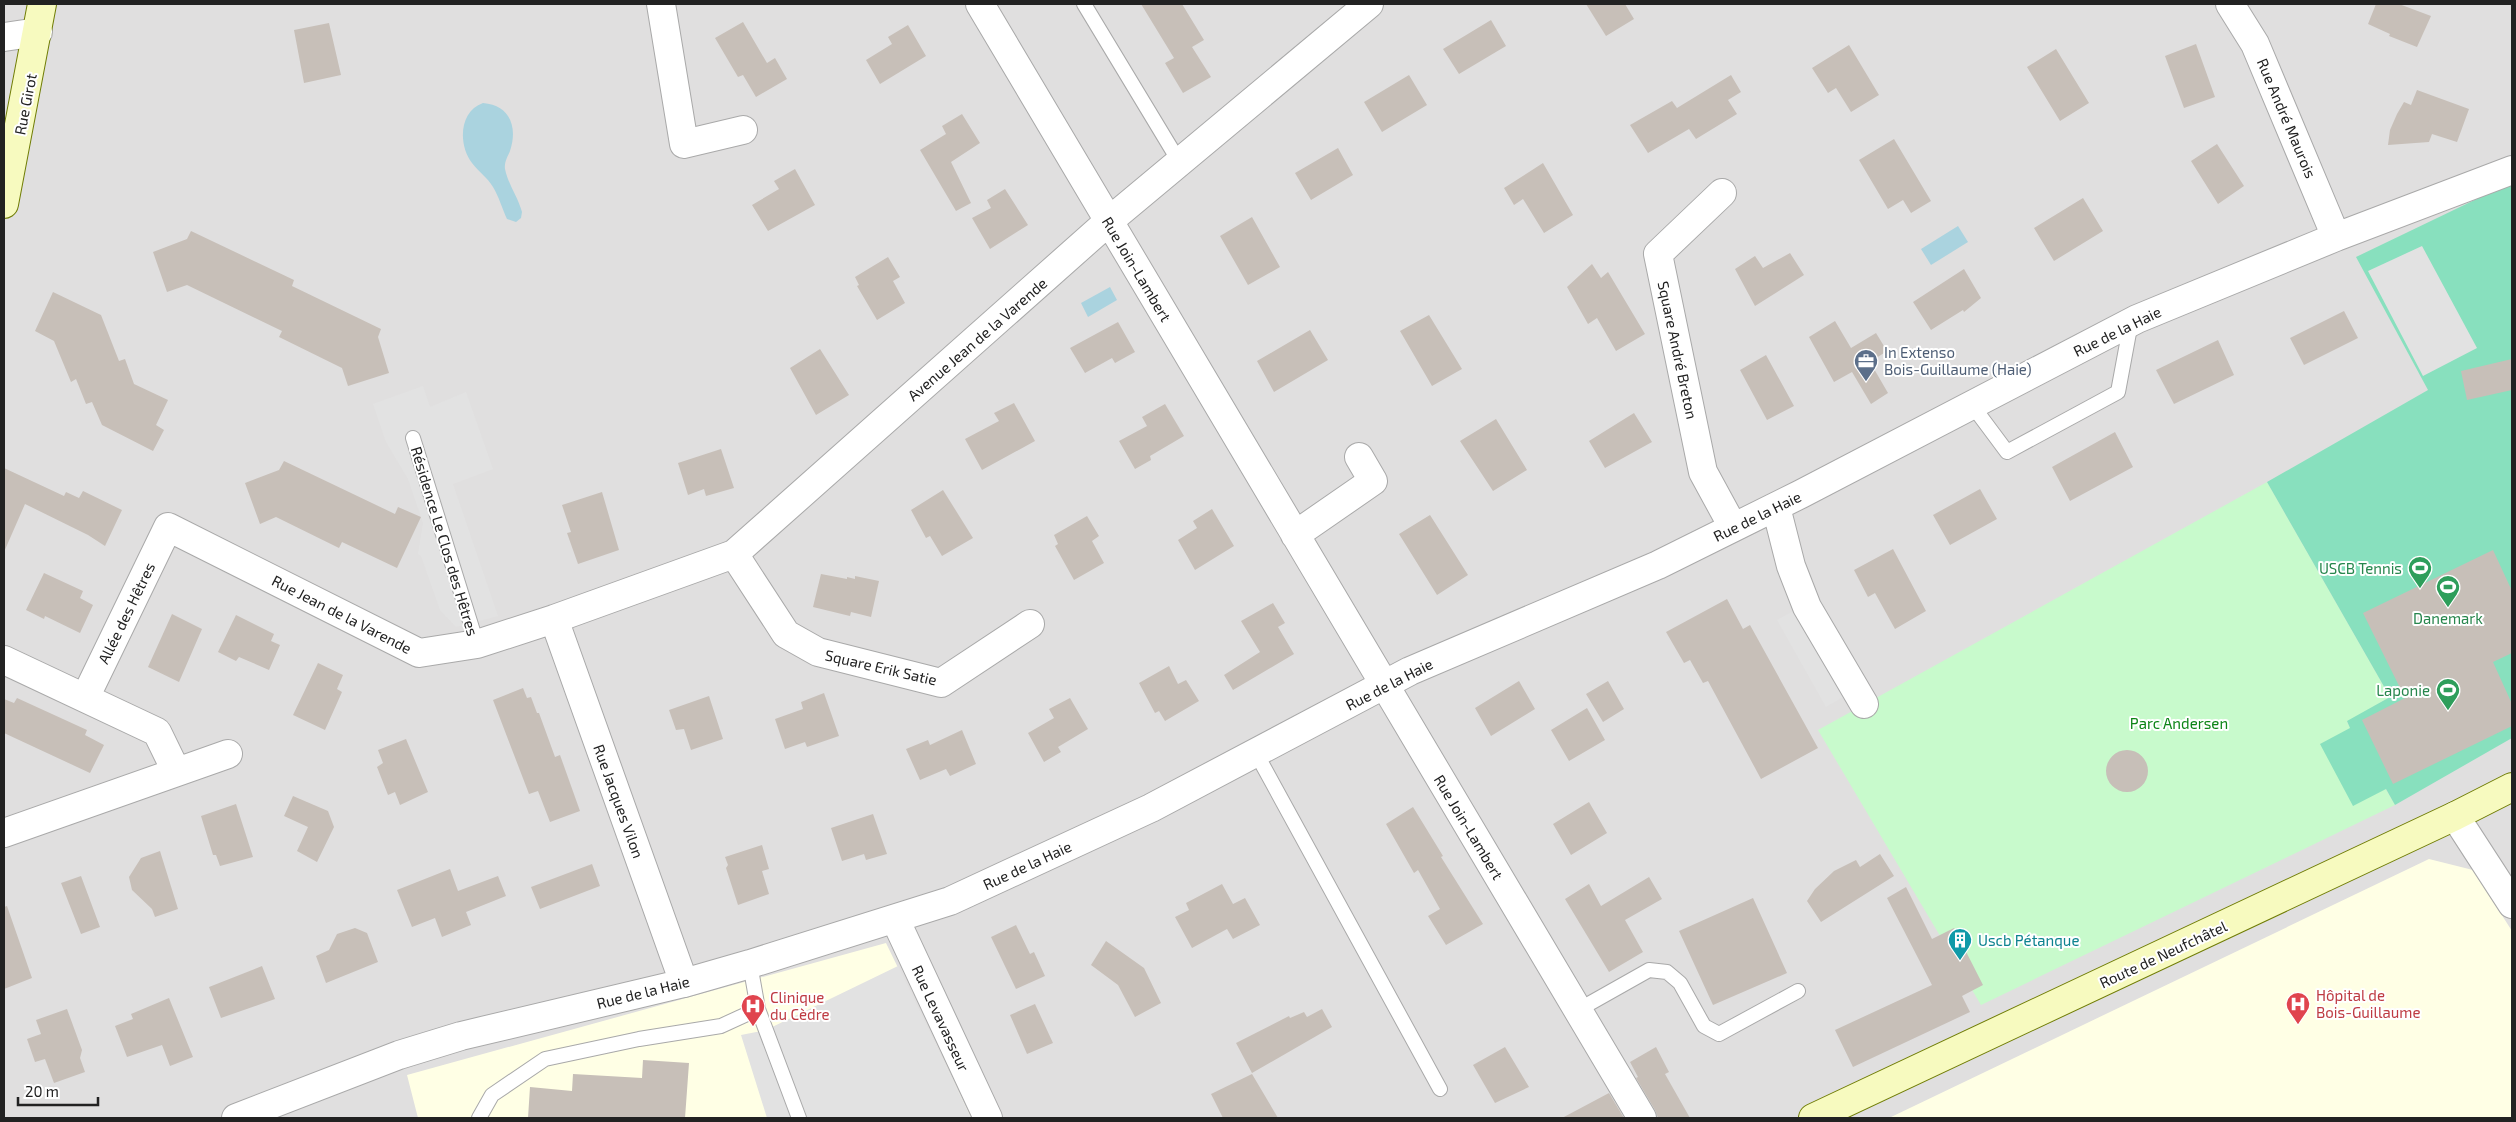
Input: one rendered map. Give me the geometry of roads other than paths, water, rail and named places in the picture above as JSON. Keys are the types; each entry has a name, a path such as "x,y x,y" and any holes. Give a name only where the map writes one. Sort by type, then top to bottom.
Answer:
{"main road":[{"name":"Rue Girot","path":"4,204 42,4"},
{"name":"Route de Neufchâtel","path":"1814,1118 2456,816 2512,787"}],"street":[{"path":"661,4 684,144 743,130"},
{"name":"Rue Join-Lambert","path":"980,4 1642,1118"},
{"name":"Avenue Jean de la Varende","path":"554,619 734,554 1109,222 1369,4"},
{"name":"Rue André Maurois","path":"2230,4 2255,44 2336,237"},
{"path":"4,37 38,32"},
{"name":"Rue de la Haie","path":"236,1118 399,1055 461,1036 684,983 895,919 950,900 1151,808 1410,672 1658,565 1776,507 2132,322 2336,237 2512,170"},
{"name":"Square André Breton","path":"1722,193 1658,254 1703,472 1733,527"},
{"path":"1295,535 1373,481 1359,456"},
{"path":"1776,507 1792,566 1807,607 1864,704"},
{"name":"Rue Jean de la Varende","path":"168,527 419,652 477,644 554,619"},
{"name":"Allée des Hêtres","path":"85,698 168,527"},
{"name":"Square Erik Satie","path":"734,554 786,634 818,652 941,683 1030,624"},
{"name":"Rue Jacques Vilon","path":"554,619 684,983"},
{"path":"4,660 156,732 176,771"},
{"path":"4,833 228,754"},
{"path":"2456,816 2512,904"},
{"name":"Rue Levavasseur","path":"895,919 988,1118"}],"lane":[{"path":"1084,4 1180,163"},
{"path":"1972,405 2007,452 2118,392 2132,322"},
{"name":"Résidence Le Clos des Hêtres","path":"413,438 477,644"},
{"path":"1256,753 1440,1089"},
{"path":"750,964 758,1009 799,1118"},
{"path":"1578,1010 1649,970 1667,972 1680,983 1704,1026 1719,1034 1798,992"},
{"path":"479,1118 492,1094 545,1059 639,1039 721,1026 758,1009"}],"water":[{"path":"483,103 500,108 510,119 512,126 512,142 505,166 506,175 522,212 521,218 516,222 507,219 493,187 472,163 464,147 463,129 465,121 475,107"},
{"path":"1958,226 1968,242 1931,265 1921,249"},
{"path":"1110,287 1117,300 1088,317 1081,303"}],"place":[{"name":"In Extenso Bois-Guillaume (Haie)","path":"1866,382"},
{"name":"USCB Tennis","path":"2420,589"},
{"name":"Danemark","path":"2448,608"},
{"name":"Laponie","path":"2448,711"},
{"name":"Uscb Pétanque","path":"1960,961"},
{"name":"Hôpital de Bois-Guillaume","path":"2298,1025"},
{"name":"Clinique du Cèdre","path":"753,1027"}],"park label":[{"name":"Parc Andersen","path":"2179,723"}]}
